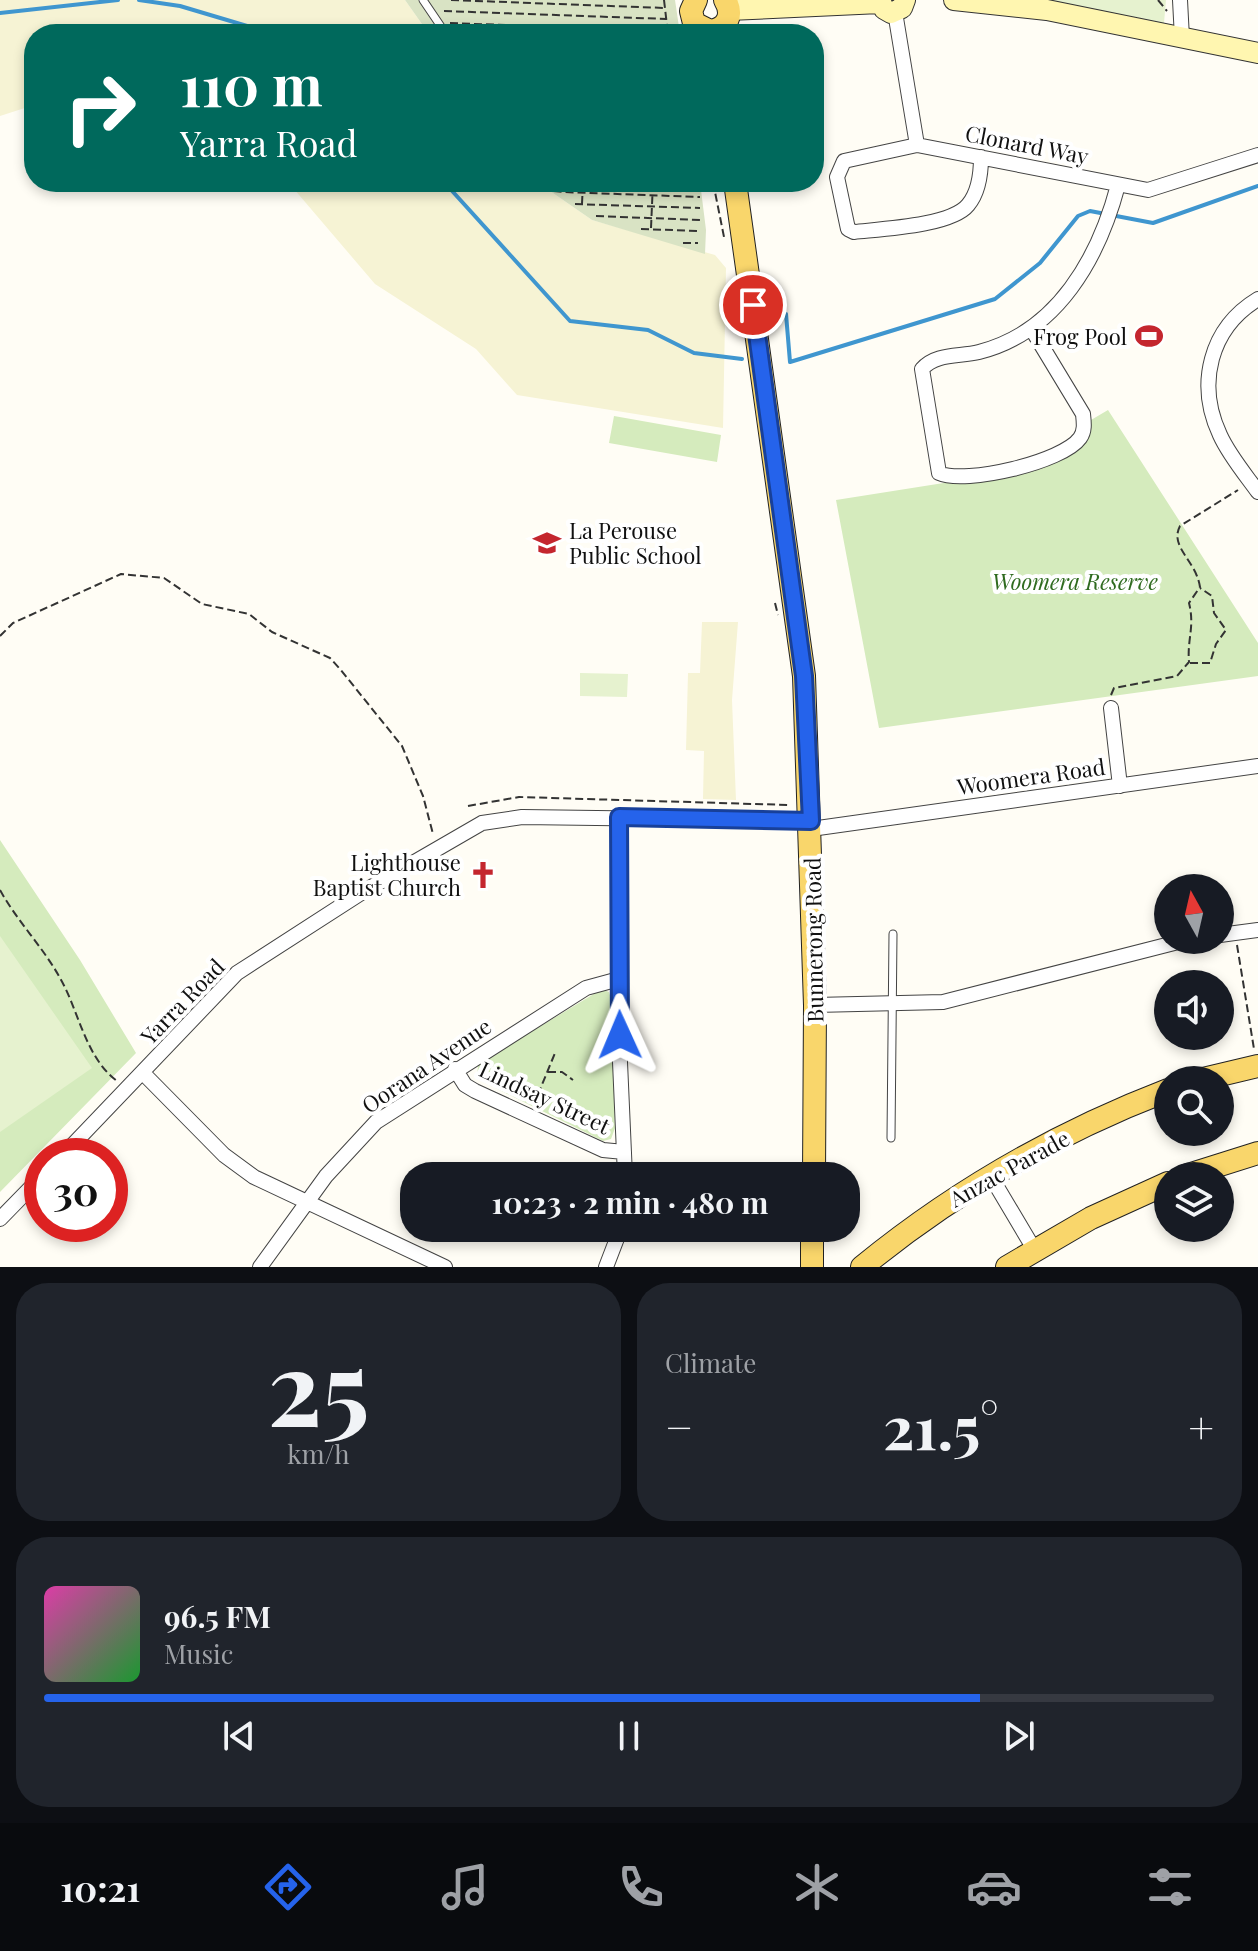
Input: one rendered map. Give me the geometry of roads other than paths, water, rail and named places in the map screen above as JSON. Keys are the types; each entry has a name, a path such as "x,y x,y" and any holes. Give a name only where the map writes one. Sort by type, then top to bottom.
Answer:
{"main road":[{"path":"695,24 691,11 696,0"},
{"path":"724,24 728,20 727,5"},
{"name":"Bunnerong Road","path":"736,192 794,582 804,676 815,1005 814,1162"},
{"path":"1234,1068 1257,1060"},
{"name":"Anzac Parade","path":"862,1267 933,1211 990,1175 1096,1121 1154,1096"},
{"path":"1229,1162 1258,1153"},
{"path":"1007,1267 1034,1249 1154,1189"},
{"path":"812,1242 812,1267"}],"street":[{"path":"727,5 919,0"},
{"path":"954,0 1047,10 1258,53"},
{"path":"1180,0 1182,38"},
{"path":"893,3 917,145 844,161 837,177 848,229 854,232 900,226 956,214 968,205 977,188 981,157"},
{"name":"Clonard Way","path":"917,145 1118,185 1156,189 1258,155"},
{"path":"1031,328 1083,414 1081,438 1040,463 955,477 939,473 922,369 938,358 978,352 1031,328 1065,296 1090,262 1109,224 1118,185"},
{"path":"1254,487 1221,437 1210,411 1208,390 1212,354 1219,335 1232,318 1258,299"},
{"path":"1111,708 1120,786"},
{"name":"Woomera Road","path":"811,825 1258,766"},
{"name":"Yarra Road","path":"80,1138 237,973 482,823 501,817 619,817 787,821 811,825"},
{"path":"619,817 619,979 624,1162"},
{"path":"1234,933 1258,930"},
{"path":"815,1005 943,1002 1154,948"},
{"name":"Oorana Avenue","path":"260,1267 306,1203 376,1122 586,988 619,979"},
{"name":"Lindsay Street","path":"455,1069 465,1085 475,1091 603,1150 624,1152"},
{"path":"143,1073 224,1155 254,1177 438,1266"},
{"path":"990,1175 1034,1249"},
{"path":"0,1219 24,1194"},
{"path":"606,1267 616,1242"}],"lane":[{"path":"423,0 439,24"},
{"path":"891,1138 893,934"}],"waterway":[{"path":"0,13 118,0"},
{"path":"139,0 180,6 240,24"},
{"path":"786,314 790,362 995,299 1040,263 1078,216 1090,211 1153,223 1258,186"},
{"path":"453,192 570,321 648,330 694,353 742,359"}],"place":[{"name":"Frog Pool","path":"1149,336"},
{"name":"La Perouse Public School","path":"547,543"},
{"name":"Lighthouse Baptist Church","path":"483,875"}],"park label":[{"name":"Woomera Reserve","path":"1075,581"}]}
